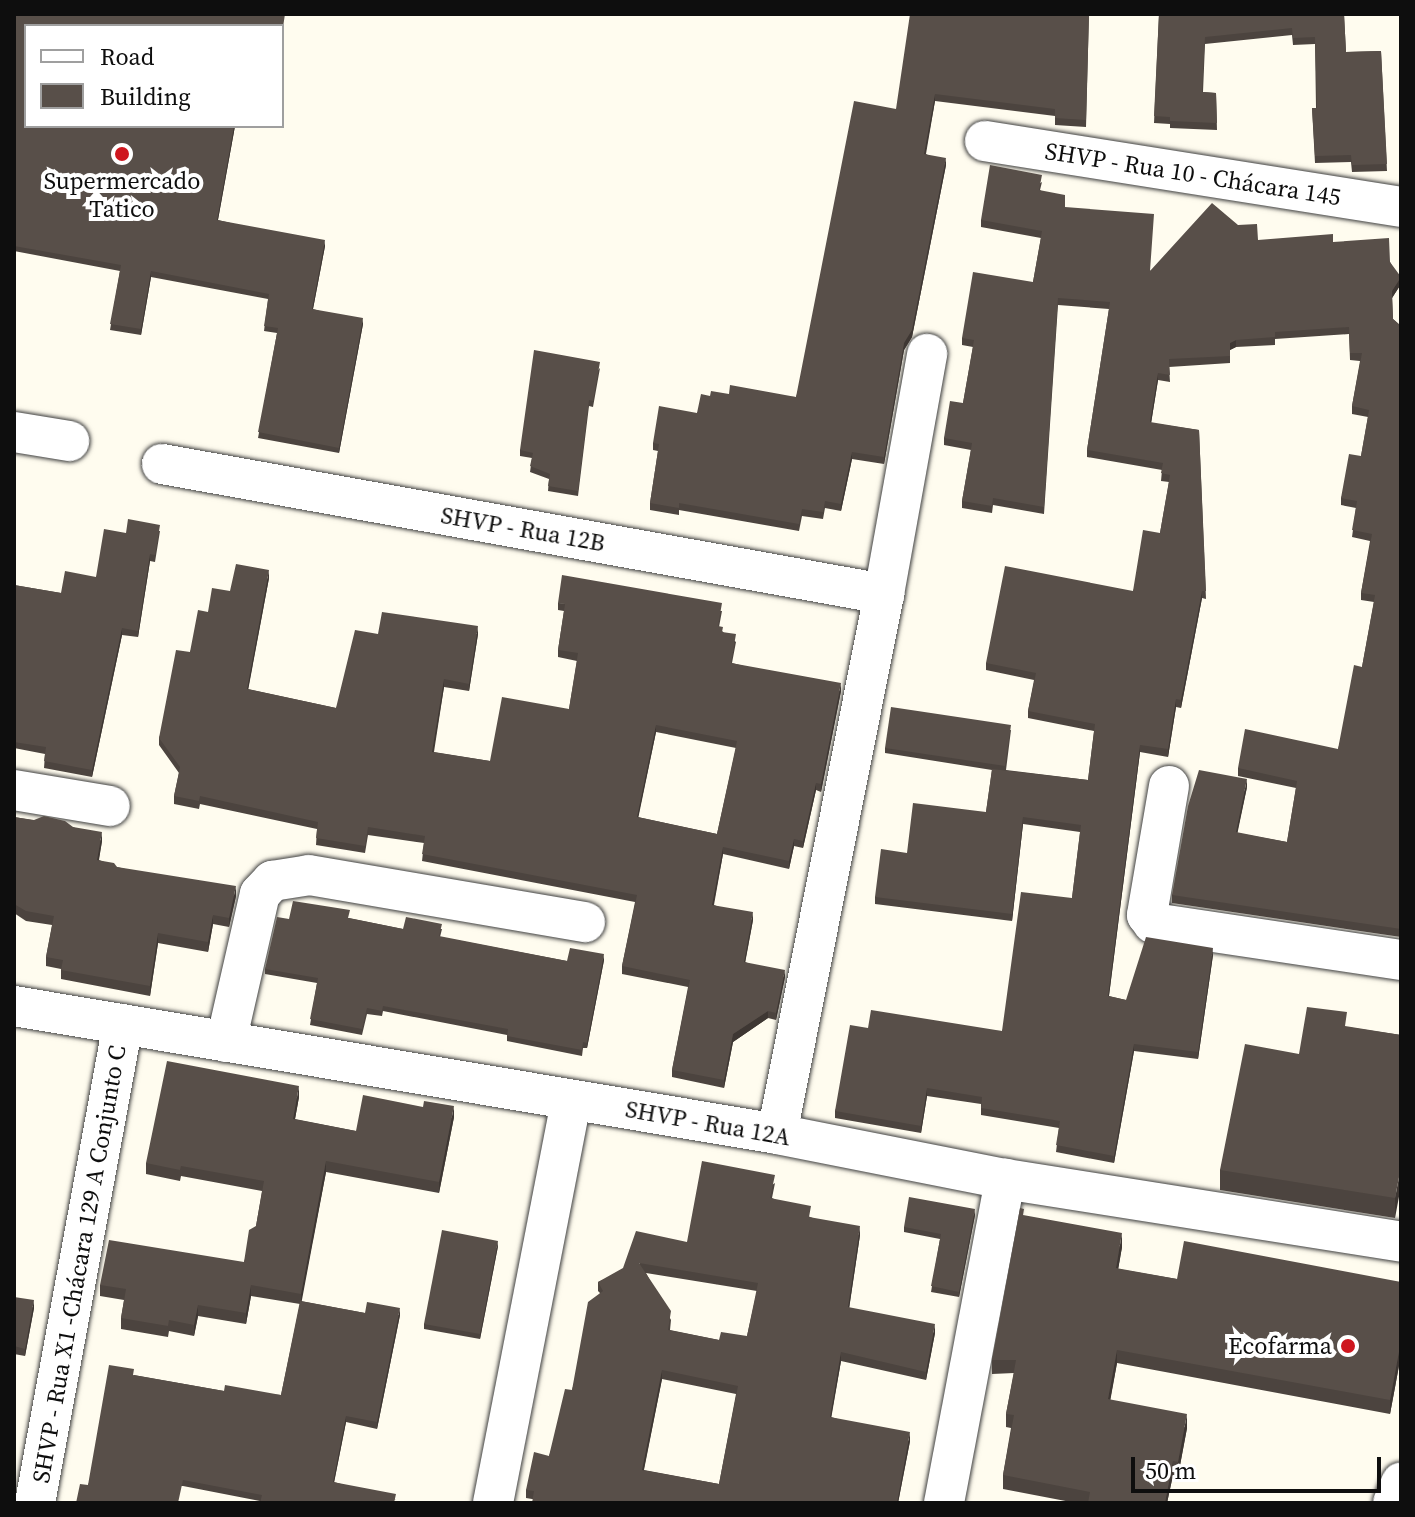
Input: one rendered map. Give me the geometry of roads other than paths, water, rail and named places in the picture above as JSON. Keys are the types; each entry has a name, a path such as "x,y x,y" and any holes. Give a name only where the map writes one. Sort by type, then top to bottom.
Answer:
{"street":[{"name":"SHVP - Rua 10 - Chácara 145","path":"985,141 1401,207"},
{"path":"777,1134 884,594 927,354"},
{"path":"14,432 69,441"},
{"name":"SHVP - Rua 12B","path":"162,464 884,594"},
{"path":"1169,786 1147,915 1153,923 1401,960"},
{"path":"14,790 110,806"},
{"path":"226,1042 260,894 272,881 309,875 585,922"},
{"name":"SHVP - Rua 12A","path":"14,1006 777,1134 1005,1179 1401,1242"},
{"name":"SHVP - Rua X1 -Chácara 129 A Conjunto C","path":"35,1503 123,1024"},
{"path":"493,1503 571,1100"},
{"path":"944,1503 1005,1179"},
{"path":"1393,1503 1401,1483"}],"place":[{"name":"Supermercado Tatico","path":"122,154"},
{"name":"Ecofarma","path":"1348,1346"}]}
